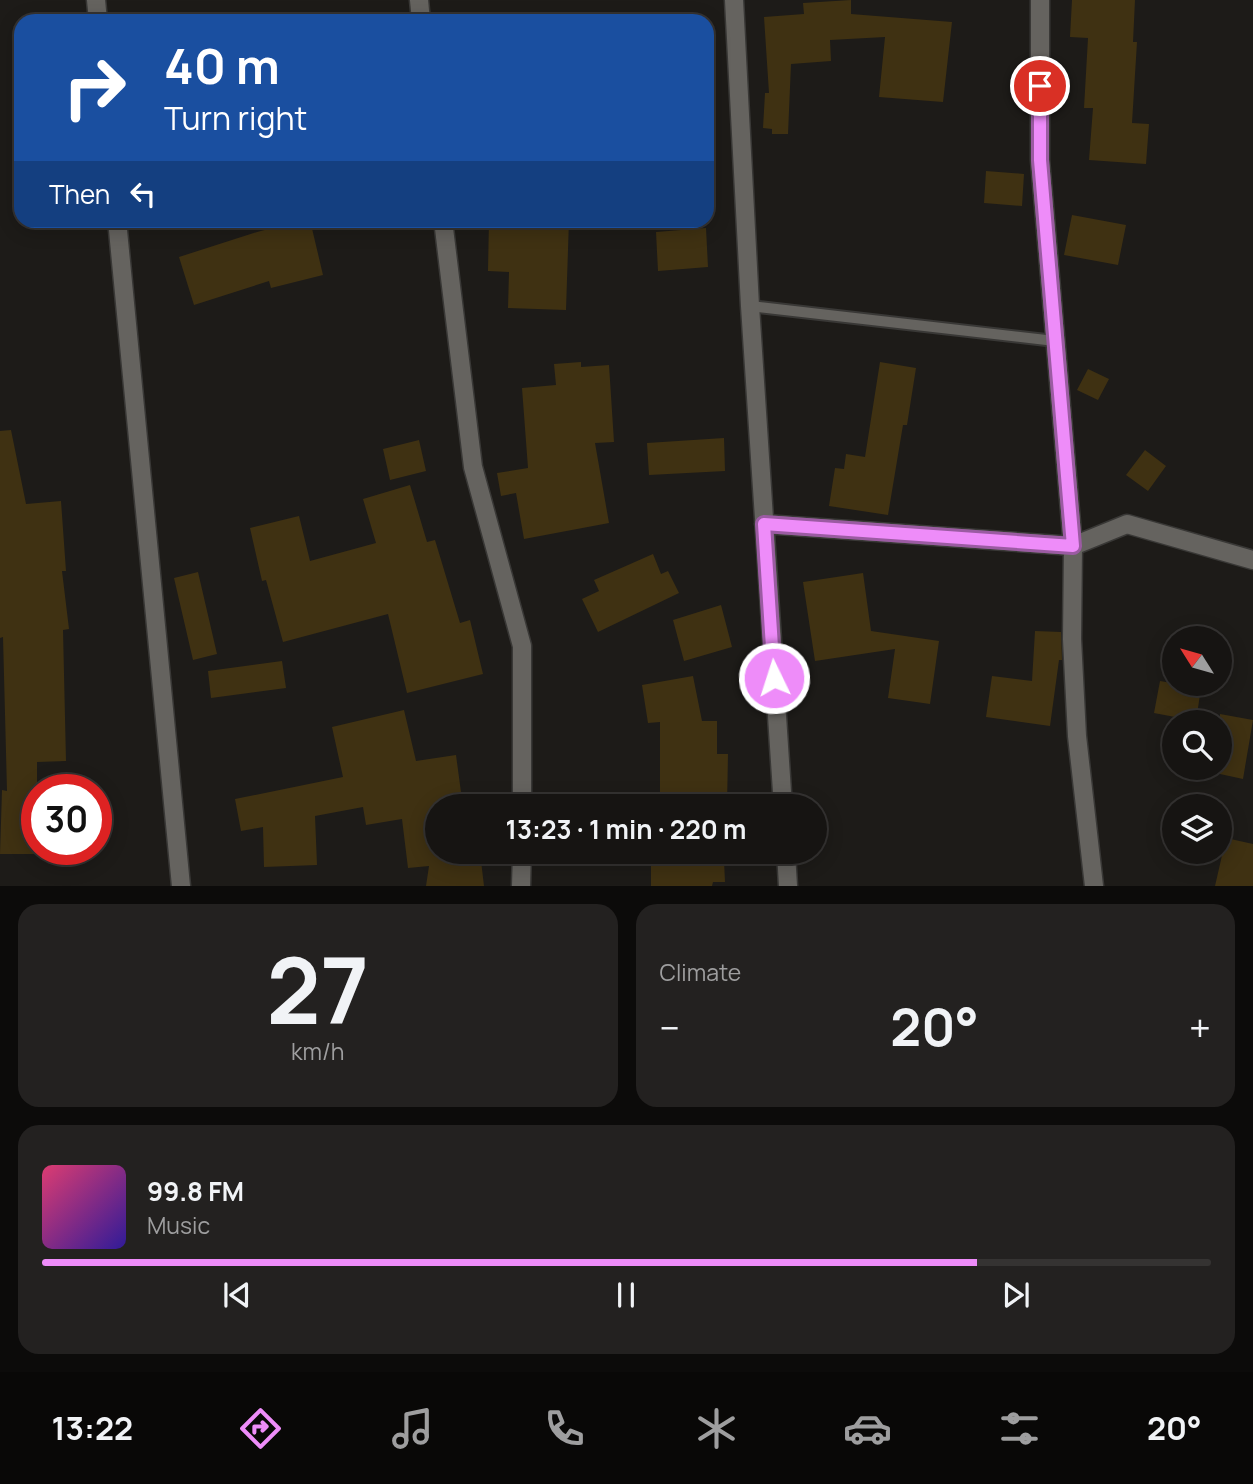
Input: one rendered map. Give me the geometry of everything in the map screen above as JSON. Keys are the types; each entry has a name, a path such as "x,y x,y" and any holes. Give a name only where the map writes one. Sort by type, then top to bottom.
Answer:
{"street":[{"path":"734,0 750,306 782,794"},
{"path":"1040,0 1040,160 1073,546 1072,639 1077,736 1094,886"},
{"path":"118,228 181,886"},
{"path":"444,228 473,467 522,646 522,794"},
{"path":"764,524 1073,546 1127,524 1253,560"},
{"path":"521,886 522,864"},
{"path":"787,864 788,886"}],"lane":[{"path":"750,306 1055,341"}],"building":[{"path":"851,0 851,14 952,22 943,102 879,97 885,37 830,40 831,61 791,64 788,134 772,134 772,129 763,128 765,93 769,93 764,17 804,14 803,3"},
{"path":"1072,0 1135,0 1133,42 1137,42 1132,123 1149,124 1146,164 1089,160 1093,108 1084,108 1088,38 1070,37"},
{"path":"986,171 1024,174 1022,206 984,203"},
{"path":"1072,215 1126,225 1118,265 1064,255"},
{"path":"272,228 312,228 323,275 271,288 269,281 194,305 179,257"},
{"path":"489,228 569,228 566,310 508,308 509,272 488,271"},
{"path":"706,228 708,267 658,271 656,232"},
{"path":"581,362 581,367 609,365 614,442 595,443 609,523 524,539 516,493 501,496 497,473 528,468 522,388 556,385 554,364"},
{"path":"880,362 916,368 907,425 903,425 888,515 829,506 835,468 844,469 846,454 865,457"},
{"path":"1088,369 1109,379 1098,400 1077,390"},
{"path":"11,430 26,504 61,501 66,571 62,571 69,629 63,630 66,761 37,762 37,774 21,774 21,854 0,854 2,790 7,791 3,637 0,638 0,431"},
{"path":"724,438 725,471 649,475 647,443"},
{"path":"419,440 426,471 390,480 383,449"},
{"path":"1145,450 1166,466 1148,491 1126,475"},
{"path":"410,485 427,542 435,540 460,623 470,620 483,674 407,693 388,614 283,642 266,580 262,581 250,528 299,516 310,561 376,543 363,499"},
{"path":"653,554 661,574 668,571 679,593 598,632 582,599 599,591 594,580"},
{"path":"198,572 217,654 193,660 174,578"},
{"path":"863,573 871,631 939,641 930,704 888,698 895,649 815,661 803,582"},
{"path":"721,605 732,647 684,661 673,620"},
{"path":"1035,631 1061,632 1062,660 1059,660 1050,726 986,717 992,676 1032,681"},
{"path":"282,661 286,688 211,698 208,671"},
{"path":"693,676 702,721 717,721 717,754 728,754 727,794 660,794 660,722 648,723 642,685"},
{"path":"1160,681 1162,696 1200,696 1198,710 1162,710 1162,715 1154,713"},
{"path":"404,710 416,761 456,755 461,794 425,794 425,864 481,864 484,886 426,886 429,866 408,868 402,819 366,825 363,807 315,816 317,865 264,867 263,827 241,831 235,799 343,777 332,727"},
{"path":"1232,716 1253,720 1243,779 1232,777"},
{"path":"1232,839 1253,844 1253,886 1215,886 1220,864 1232,864"},
{"path":"651,864 724,864 725,882 713,882 712,886 651,886"}],"route":[{"path":"774,678 764,524 1073,546 1040,160 1040,86"}]}
